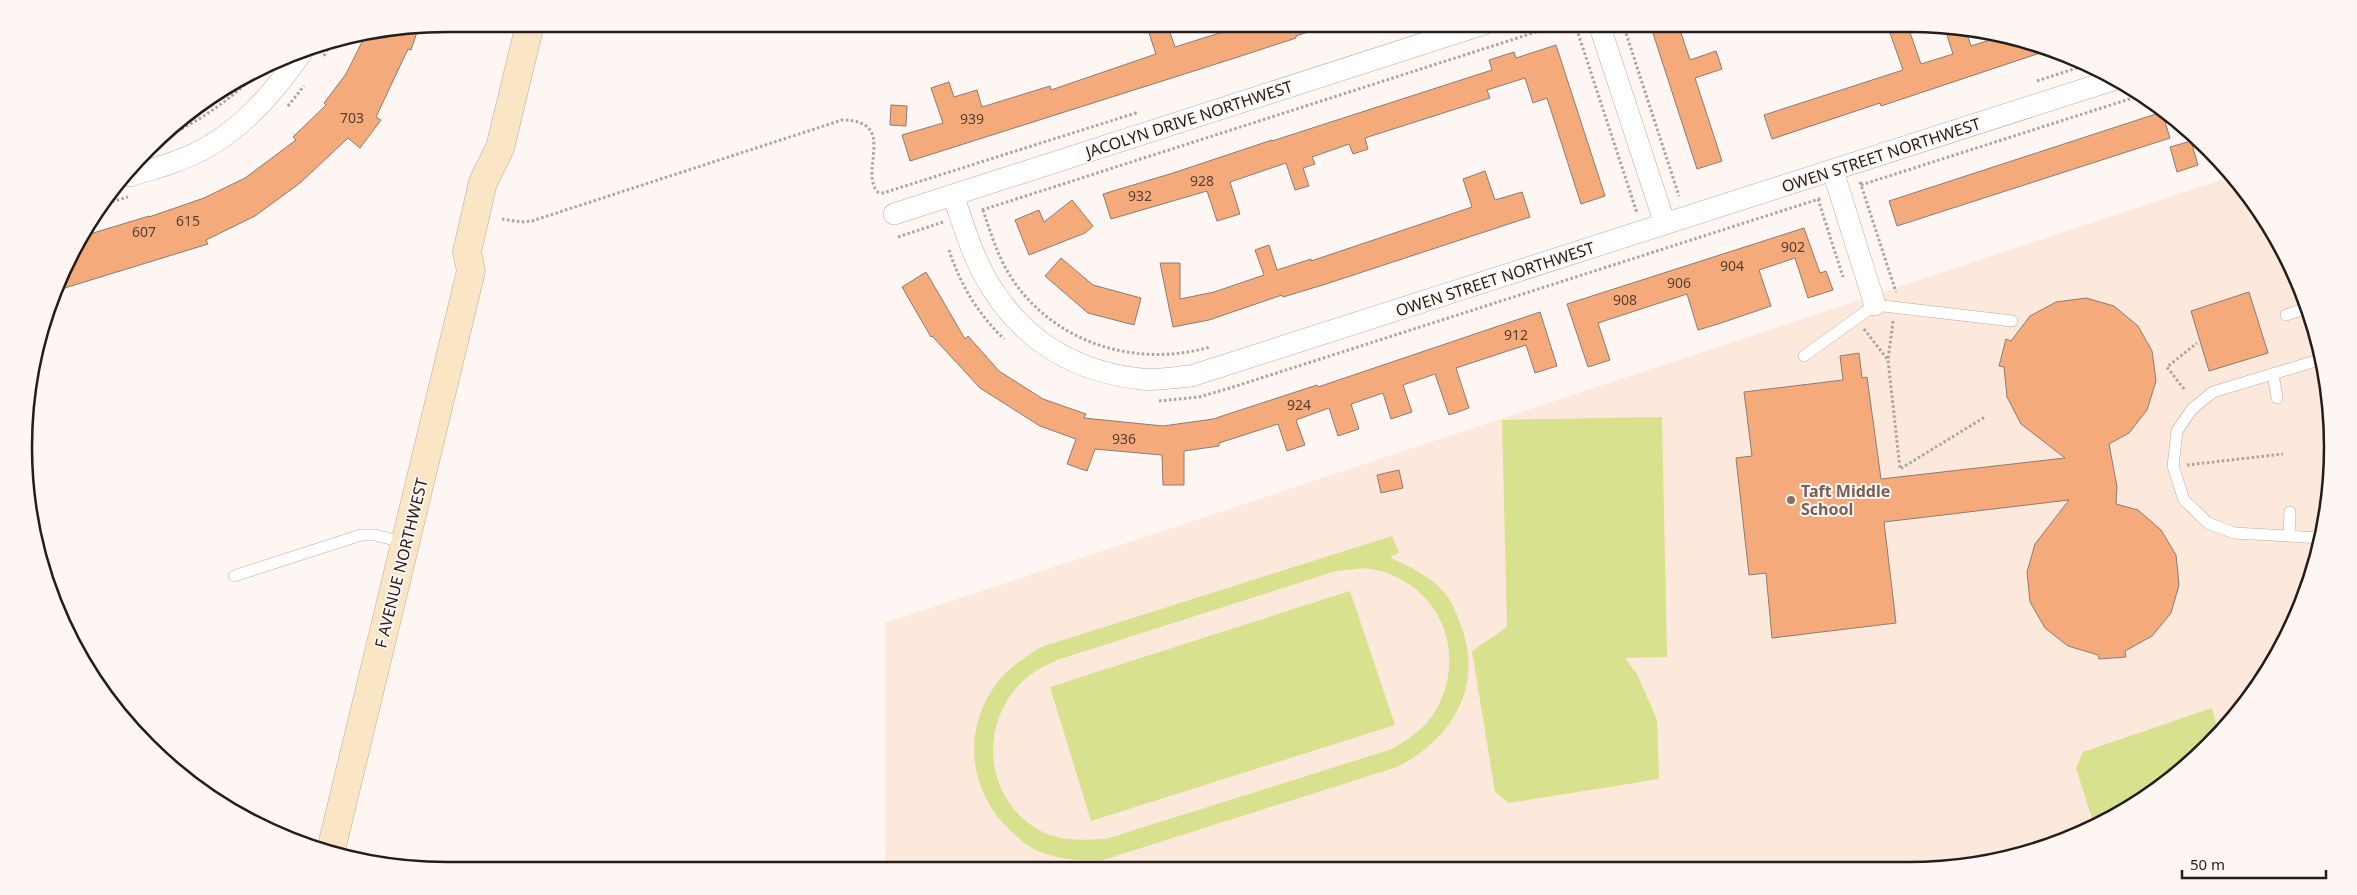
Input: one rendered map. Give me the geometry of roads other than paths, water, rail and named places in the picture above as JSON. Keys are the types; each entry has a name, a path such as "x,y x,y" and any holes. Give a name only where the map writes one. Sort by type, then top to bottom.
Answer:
{"main road":[{"name":"F AVENUE NORTHWEST","path":"332,846 471,271 467,252 483,182 500,148 528,32"}],"street":[{"name":"JACOLYN DRIVE NORTHWEST","path":"894,214 1459,32"},
{"path":"1602,32 1665,224"},
{"path":"134,175 179,161 219,140 250,116 282,82 296,61"},
{"name":"OWEN STREET NORTHWEST","path":"953,195 970,246 990,287 1023,329 1060,356 1100,370 1142,379 1191,376 2106,82"},
{"path":"1833,171 1885,306"}],"lane":[{"path":"1804,356 1885,306 2012,321"},
{"path":"2286,314 2301,310"},
{"path":"2315,361 2213,392 2192,409 2177,431 2173,466 2184,500 2208,523 2234,533 2315,538"},
{"path":"2272,374 2277,398"},
{"path":"2289,536 2290,512"},
{"path":"234,576 361,535 375,535 406,543"}],"place":[{"name":"Taft Middle School","path":"1791,500"}]}
